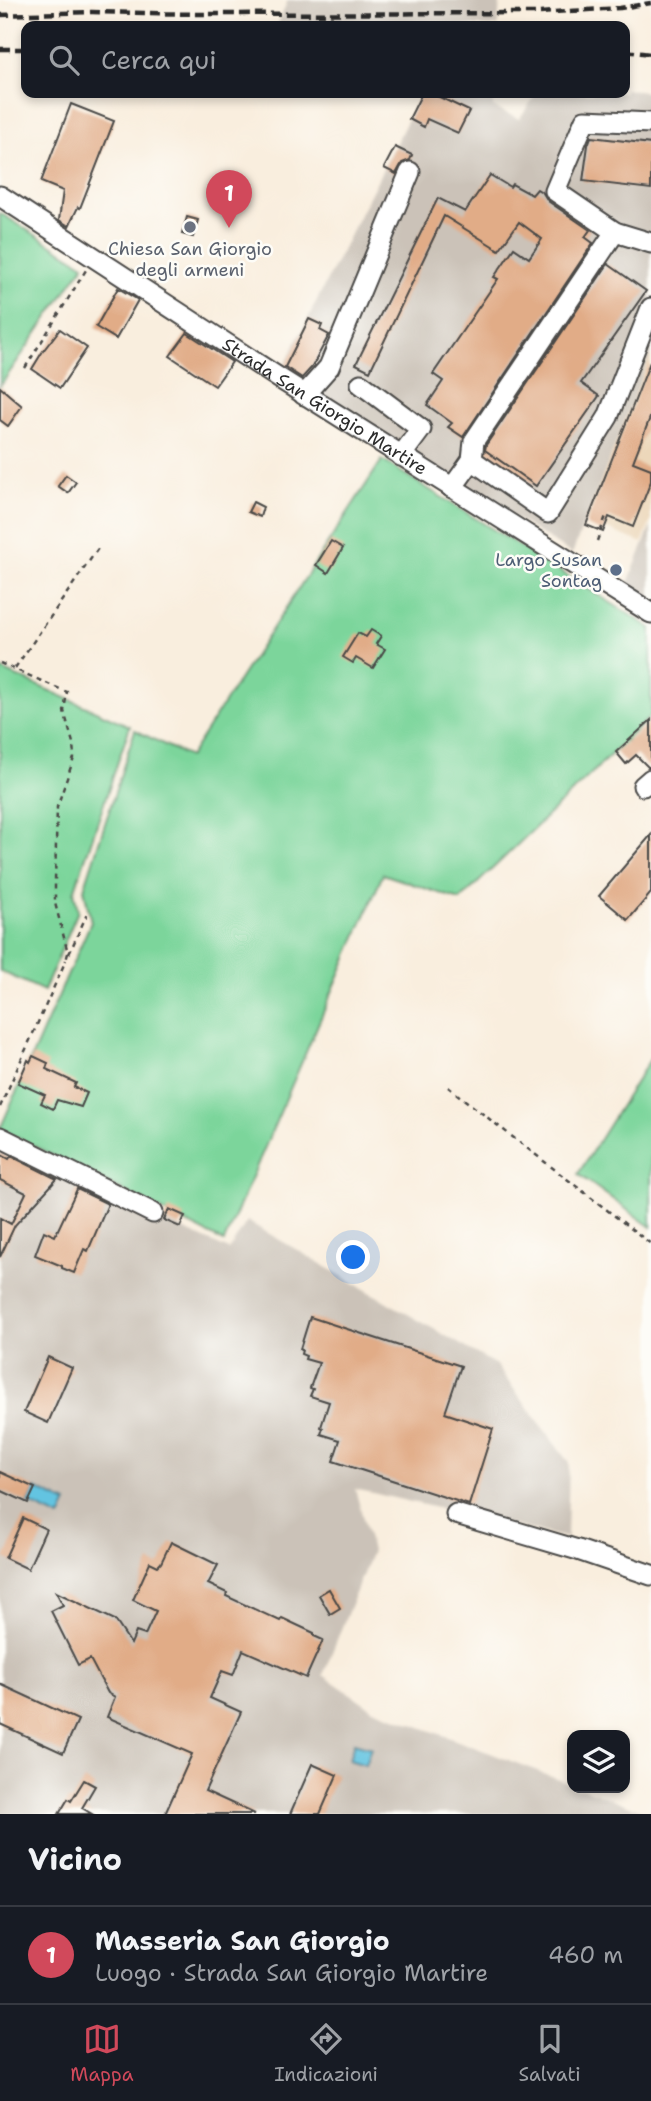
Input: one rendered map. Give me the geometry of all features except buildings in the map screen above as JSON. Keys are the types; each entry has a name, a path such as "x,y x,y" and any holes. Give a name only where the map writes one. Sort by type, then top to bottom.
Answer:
{"street":[{"path":"651,123 585,120 555,191 615,232 651,243"},
{"path":"304,395 328,367 410,172"},
{"name":"Strada San Giorgio Martire","path":"0,196 304,395 651,613"},
{"path":"452,488 471,460 474,441 615,232"},
{"path":"471,460 548,513 608,417 651,309"},
{"path":"360,384 421,429 401,456"},
{"path":"0,1137 153,1213"},
{"path":"456,1514 651,1575"}],"path":[{"path":"25,368 93,258"},
{"path":"597,541 606,516"},
{"path":"14,669 99,547"},
{"path":"0,663 67,692 64,710 74,758 57,807 55,880 55,903 68,953 66,961"},
{"path":"0,1107 87,914"},
{"path":"448,1087 651,1244"}],"shaded area":[{"path":"288,0 500,0 498,21 279,21"},
{"path":"630,90 651,93 651,354 572,554 282,370 418,98 493,98 493,107 519,119 534,98 630,98"},
{"path":"651,354 651,521 642,543 585,520"},
{"path":"651,526 651,602 626,588"},
{"path":"0,1147 229,1250 247,1221 496,1365 569,1463 567,1538 355,1489 372,1551 323,1675 373,1709 567,1782 567,1793 596,1793 651,1814 0,1814"}],"green space":[{"path":"0,213 84,265 0,386"},
{"path":"382,460 651,628 651,716 460,900 383,874 224,1242 0,1129 91,922 84,889 135,730 189,757"},
{"path":"0,669 130,726 74,892 78,911 44,991 0,971"},
{"path":"651,1058 651,1227 578,1174"}],"water":[{"path":"35,1488 67,1503 60,1518 28,1503"},
{"path":"354,1743 371,1748 365,1765 349,1760"}],"railway":[{"path":"0,15 92,12 538,13 620,8 651,3"},
{"path":"0,49 21,49"},
{"path":"630,52 651,54"}],"place":[{"name":"Chiesa San Giorgio degli armeni","path":"190,227"},
{"name":"Masseria San Giorgio","path":"229,228"},
{"name":"Largo Susan Sontag","path":"616,570"}]}
